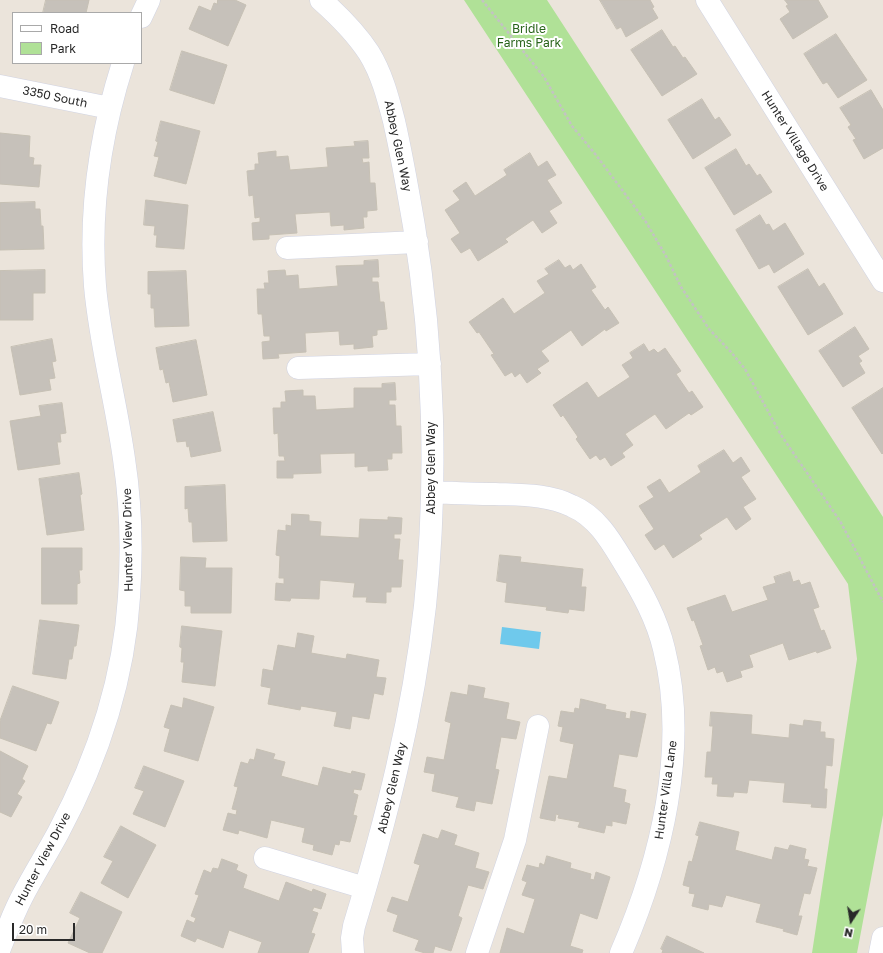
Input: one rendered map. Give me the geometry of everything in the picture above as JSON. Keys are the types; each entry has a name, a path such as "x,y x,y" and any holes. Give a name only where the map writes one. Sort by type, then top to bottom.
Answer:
{"street":[{"path":"142,15 149,0"},
{"name":"Abbey Glen Way","path":"321,0 340,17 370,54 381,78 389,102 397,133 417,242 424,293 430,364 432,492 425,606 415,674 397,767 382,828 354,926 352,938 353,953"},
{"name":"Hunter Village Drive","path":"707,0 883,281"},
{"name":"Hunter View Drive","path":"0,948 21,899 58,833 89,767 106,719 125,641 131,555 130,507 124,459 100,332 95,284 94,245 95,193 101,151 110,108 123,64"},
{"name":"3350 South","path":"0,86 110,108"},
{"path":"287,248 417,242"},
{"path":"298,368 430,364"},
{"name":"Hunter Villa Lane","path":"432,492 531,495 553,499 573,506 588,515 601,528 639,587 654,618 664,647 670,677 674,733 672,759 664,817 654,859 643,896 621,953"},
{"path":"477,953 515,840 538,726"},
{"path":"265,858 365,888"},
{"path":"880,953 883,938"}],"path":[{"path":"482,0 544,77 572,126 596,155 646,222 666,256 681,287 709,329 745,369 781,435 840,520 883,602"}],"green space":[{"name":"Bridle Farms Park","path":"464,0 547,0 883,517 883,815 857,953 812,953 857,659 848,584"}],"water":[{"path":"502,627 541,632 539,649 500,644"}],"building":[{"path":"46,0 89,0 86,12 43,12"},
{"path":"218,0 235,0 246,5 228,46 189,29 199,6 211,11 214,3 217,4"},
{"path":"600,0 650,0 654,7 652,8 658,18 626,37 621,27 617,29"},
{"path":"785,0 818,0 828,17 793,39 780,19 790,12 786,6 788,5"},
{"path":"662,30 673,47 675,46 683,58 685,57 697,74 662,96 631,50"},
{"path":"836,34 867,80 838,98 827,82 823,84 804,54"},
{"path":"182,51 227,65 214,104 170,90"},
{"path":"871,90 883,110 883,148 864,159 853,140 856,139 848,127 851,125 840,108"},
{"path":"702,99 715,120 719,117 731,135 693,159 668,120"},
{"path":"161,121 200,131 186,184 154,176 159,157 154,156"},
{"path":"0,133 30,136 29,157 34,158 33,165 41,165 39,187 0,184"},
{"path":"368,141 369,158 362,158 363,163 369,162 370,183 375,183 377,210 367,211 367,217 363,217 364,228 344,230 344,225 331,226 330,212 295,214 297,233 269,235 269,239 253,240 252,223 260,222 260,217 255,218 253,195 249,196 247,171 255,170 255,164 259,164 258,153 276,151 276,157 288,156 290,170 328,167 326,148 355,146 354,142"},
{"path":"736,149 746,166 749,164 757,176 760,174 772,192 734,215 705,168"},
{"path":"530,153 538,167 547,161 556,175 547,180 562,203 549,211 557,223 542,233 533,220 505,239 508,242 478,261 470,248 461,253 451,239 460,233 445,210 460,200 453,191 466,182 475,196 507,175 504,170"},
{"path":"146,200 188,205 184,249 156,247 157,235 154,235 155,226 144,225"},
{"path":"35,202 35,209 40,209 41,226 43,226 44,249 0,250 0,203"},
{"path":"760,215 766,225 769,224 773,231 785,223 804,254 774,273 769,264 759,269 736,230"},
{"path":"378,260 379,277 372,277 372,282 378,282 380,302 384,302 387,329 377,330 377,335 372,336 373,347 354,349 354,344 340,345 339,331 305,333 306,352 278,354 279,358 263,359 262,342 270,341 270,336 264,336 262,314 258,314 257,289 265,289 264,283 269,283 268,271 285,270 286,276 298,275 299,289 338,286 336,266 364,265 364,261"},
{"path":"559,260 565,268 570,265 573,270 581,264 596,287 591,290 605,310 608,307 619,323 606,331 605,329 582,346 571,330 541,351 549,361 537,369 541,373 527,383 520,373 515,377 512,372 505,376 491,355 494,354 479,332 477,333 469,322 503,298 514,314 545,293 537,281 549,274 545,269"},
{"path":"808,269 819,287 824,283 843,314 808,335 778,287"},
{"path":"45,270 45,293 33,293 33,320 0,320 0,271"},
{"path":"186,271 189,326 155,327 154,308 151,308 151,294 148,294 148,272"},
{"path":"855,327 869,349 858,356 862,361 859,363 865,373 843,387 819,351"},
{"path":"52,339 56,361 52,362 55,378 49,379 51,390 20,395 11,347"},
{"path":"196,340 207,395 173,402 169,382 166,383 163,369 160,370 156,348"},
{"path":"644,344 649,352 654,349 658,353 665,348 681,371 676,374 689,393 692,391 703,407 691,415 689,413 666,429 655,414 625,434 633,445 622,453 625,457 611,466 605,457 600,460 596,455 590,459 576,439 578,437 563,415 561,417 553,405 587,382 598,398 630,377 622,365 633,358 630,353"},
{"path":"395,383 396,400 389,400 389,405 395,405 396,426 401,426 402,453 392,453 392,459 387,459 388,470 368,471 368,466 355,467 355,453 320,454 321,473 293,474 293,478 277,478 277,461 285,461 284,456 279,456 278,433 274,434 273,408 281,408 281,402 286,402 285,391 303,390 303,396 315,396 316,410 354,408 354,388 382,388 382,384"},
{"path":"883,388 883,453 882,454 852,408"},
{"path":"62,403 66,433 60,434 61,442 57,442 60,464 18,470 10,421 41,416 39,406"},
{"path":"213,412 221,451 191,457 189,446 187,447 186,441 177,442 173,420"},
{"path":"724,450 733,463 741,457 750,471 741,477 756,499 743,507 751,519 736,530 727,517 699,535 702,539 673,558 664,544 655,550 645,535 654,529 639,506 654,497 647,487 660,479 669,493 701,472 698,466"},
{"path":"79,473 84,530 47,535 39,479"},
{"path":"225,485 227,541 193,542 192,522 189,522 188,508 185,509 185,487"},
{"path":"292,514 309,515 309,521 321,522 320,536 359,538 360,519 388,520 388,517 402,518 401,534 394,534 394,539 400,539 398,560 403,560 401,587 391,587 391,592 386,592 386,603 366,602 367,597 353,597 355,583 320,580 319,599 291,598 290,601 275,600 276,583 284,584 284,578 279,578 280,556 276,555 278,530 286,531 286,525 291,526"},
{"path":"42,548 82,548 82,570 79,570 80,583 77,584 77,604 42,604"},
{"path":"500,555 521,557 520,562 583,569 581,587 586,587 584,611 569,609 568,613 546,610 547,607 505,602 507,583 497,581"},
{"path":"181,557 206,558 205,568 232,568 231,613 191,613 191,606 185,606 185,591 180,590"},
{"path":"790,572 793,582 799,580 801,585 810,582 819,607 813,609 821,631 824,630 831,648 817,653 816,651 789,660 783,643 749,655 753,667 740,671 742,677 727,682 723,671 717,673 715,667 708,670 700,646 703,645 694,620 692,621 687,608 725,595 732,612 768,600 763,587 776,583 774,577"},
{"path":"40,620 79,625 76,646 74,646 72,659 69,659 66,679 33,674"},
{"path":"182,626 222,631 215,686 182,682 184,662 181,662 182,648 180,647"},
{"path":"298,633 314,636 311,653 346,659 347,654 379,660 376,677 386,678 383,695 374,693 369,719 352,716 350,729 334,726 337,712 301,706 300,710 268,704 271,688 261,686 263,669 273,671 278,645 295,648"},
{"path":"469,685 485,688 483,698 509,703 506,719 520,722 516,739 501,737 495,769 499,770 492,804 476,801 474,811 456,807 459,797 432,791 435,774 424,772 427,757 444,760 451,723 445,721 451,692 467,695"},
{"path":"13,686 59,702 51,724 47,723 36,751 0,738 0,721"},
{"path":"184,698 214,707 198,761 164,751 170,729 164,727 171,705 182,708"},
{"path":"581,699 606,705 605,709 626,713 625,718 630,719 631,711 646,714 637,757 619,754 613,787 626,790 624,802 630,804 626,824 612,821 612,826 606,825 604,833 578,827 580,822 558,818 559,815 556,814 555,821 540,818 549,776 567,779 574,744 560,741 563,727 558,726 561,711 574,713 575,708 579,709"},
{"path":"711,712 752,715 751,734 789,738 790,724 803,726 804,720 821,722 820,732 825,732 825,738 834,739 832,766 826,765 824,789 827,789 826,808 811,807 812,804 783,802 785,783 749,780 747,793 734,792 733,797 717,796 718,784 712,784 713,777 705,777 707,752 711,752 713,726 710,726"},
{"path":"257,749 275,754 273,759 285,762 281,776 318,786 323,767 351,774 352,771 365,774 361,790 354,789 353,793 358,795 353,815 357,816 350,842 340,840 339,845 335,844 332,855 313,850 314,845 302,842 305,828 271,820 267,838 239,830 238,834 223,830 228,813 236,815 237,810 232,809 238,787 234,786 241,762 248,764 250,759 254,760"},
{"path":"0,751 28,766 22,779 25,781 17,794 22,797 11,817 0,812"},
{"path":"144,766 184,781 165,827 133,814 144,791 135,788"},
{"path":"700,822 739,832 735,850 772,860 775,847 788,850 790,845 806,849 804,859 809,860 807,866 817,868 810,894 804,893 798,916 802,916 797,935 783,931 784,929 756,922 761,904 726,895 722,907 709,904 708,910 692,906 695,894 689,893 690,887 683,885 689,861 692,862 699,836 696,835"},
{"path":"121,826 156,845 128,898 101,883 113,861 104,857"},
{"path":"442,830 457,835 454,845 479,853 475,868 489,872 483,889 468,885 458,916 462,918 451,951 435,946 433,953 425,953 415,950 419,940 393,931 398,915 387,911 392,897 408,902 420,865 414,863 423,834 438,839"},
{"path":"547,856 571,863 570,868 591,874 590,879 594,880 596,872 610,877 597,919 580,913 570,946 583,950 582,953 500,953 507,928 524,934 535,899 522,895 527,882 522,880 527,865 539,868 540,863 544,865"},
{"path":"222,859 238,865 236,870 247,875 243,888 279,901 286,882 312,892 313,889 326,894 321,909 314,907 312,911 318,913 311,933 315,934 308,953 258,953 262,942 229,930 223,948 197,938 195,942 181,936 187,920 194,923 196,918 191,916 199,895 195,894 204,870 211,873 213,868 218,869"},
{"path":"81,892 122,912 102,953 90,953 68,943 80,918 70,913"},
{"path":"667,936 704,953 662,953 663,950 661,949"}]}
